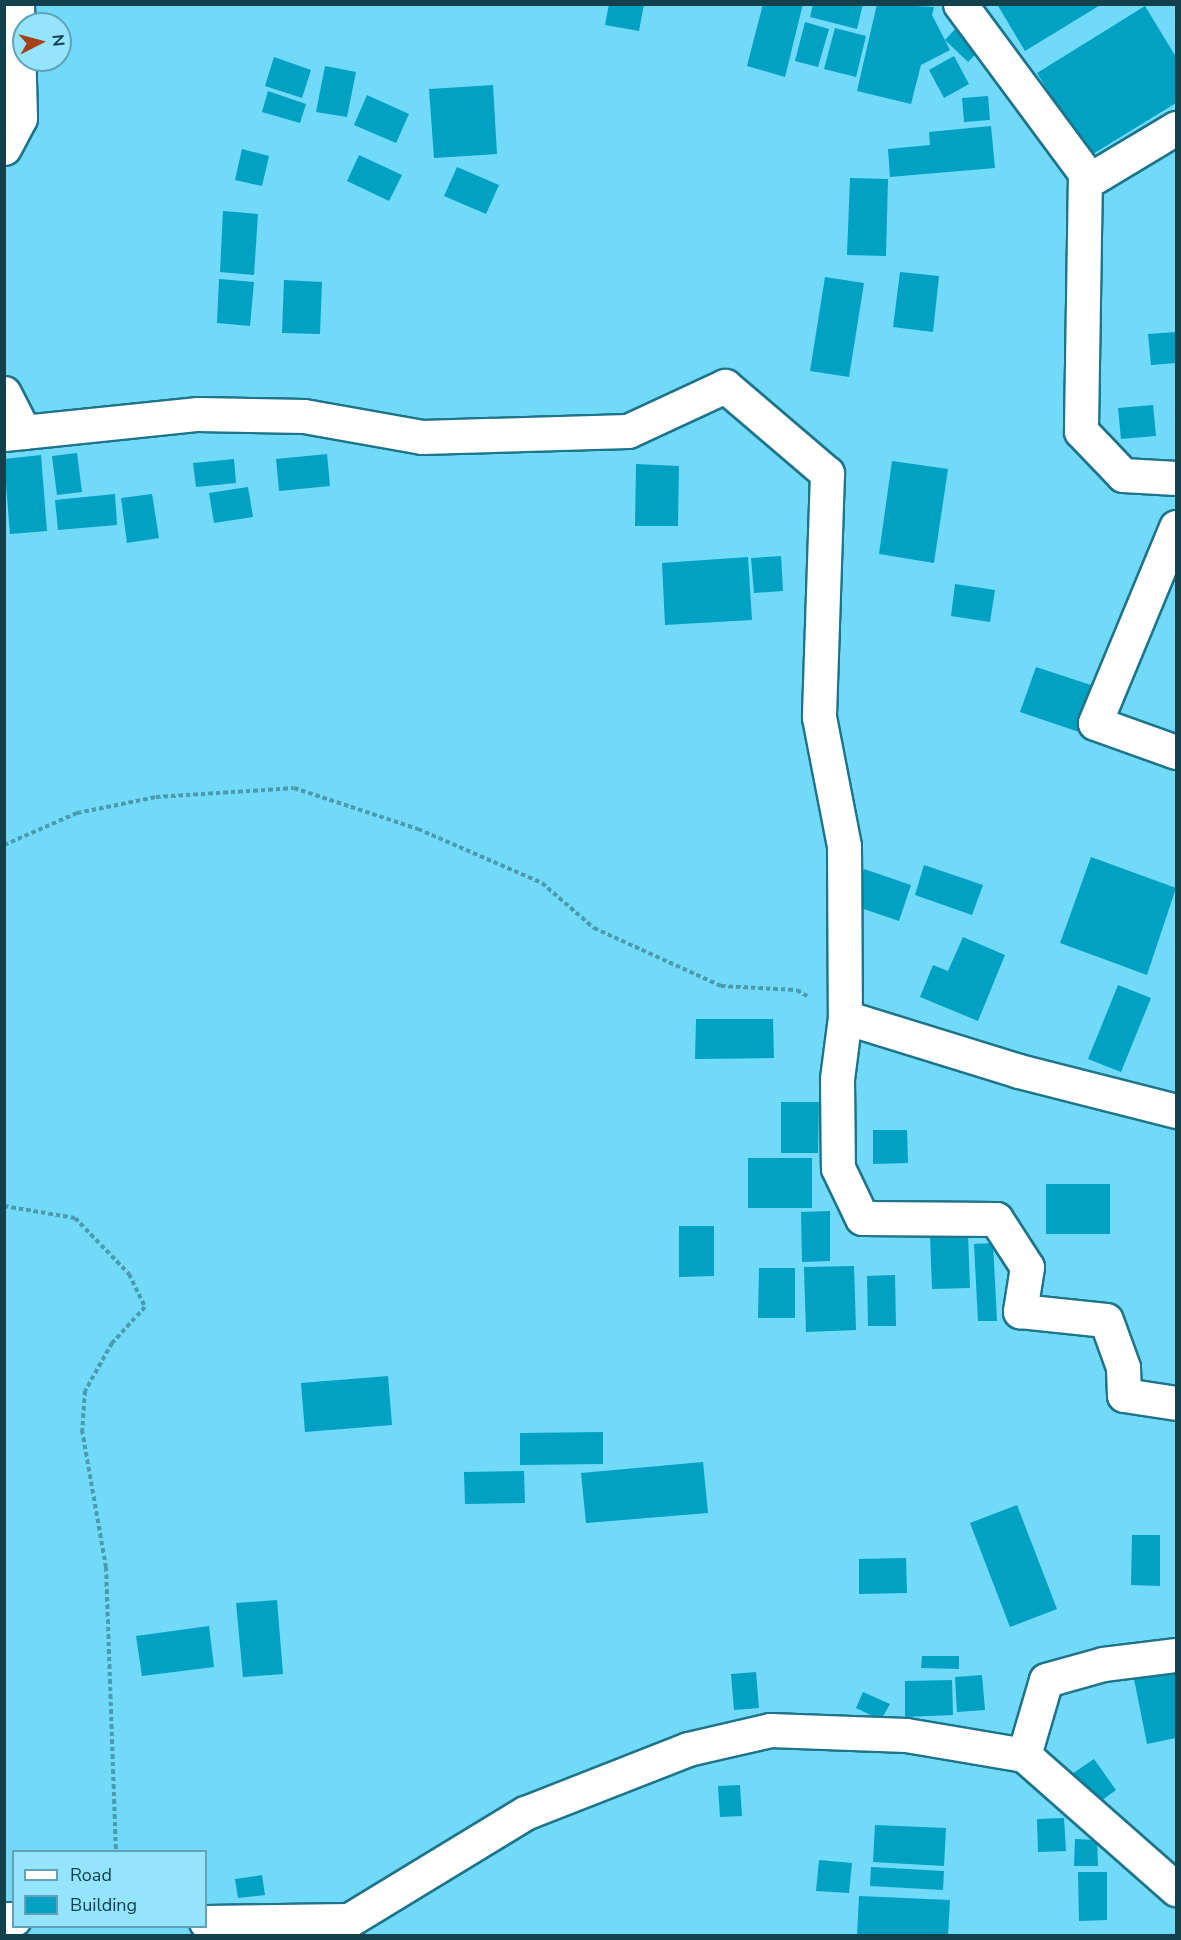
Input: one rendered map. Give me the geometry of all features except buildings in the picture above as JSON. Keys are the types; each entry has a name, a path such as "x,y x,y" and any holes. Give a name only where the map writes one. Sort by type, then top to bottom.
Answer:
{"street":[{"path":"4,148 20,118 17,4"},
{"path":"960,4 1085,173 1081,430 1123,475 1176,478"},
{"path":"1085,173 1096,176 1176,128"},
{"path":"4,393 14,433 198,414 304,417 422,437 628,431 725,387 827,473 819,717 844,846 844,1017 837,1079 838,1168 862,1218 996,1219 1027,1267 1020,1311 1106,1320 1123,1367 1124,1395 1176,1403"},
{"path":"1176,527 1095,723 1176,752"},
{"path":"844,1017 1019,1071 1176,1111"},
{"path":"1023,1755 1046,1680 1103,1664 1176,1655"},
{"path":"207,1922 349,1920 525,1813 688,1749 770,1730 906,1735 1023,1755 1176,1889"}],"path":[{"path":"4,845 77,813 156,797 294,788 418,829 542,883 594,928 663,962 721,986 797,990 844,1017"},
{"path":"4,1206 75,1218 129,1274 145,1307 112,1343 85,1391 82,1430 106,1567 116,1850"}]}
